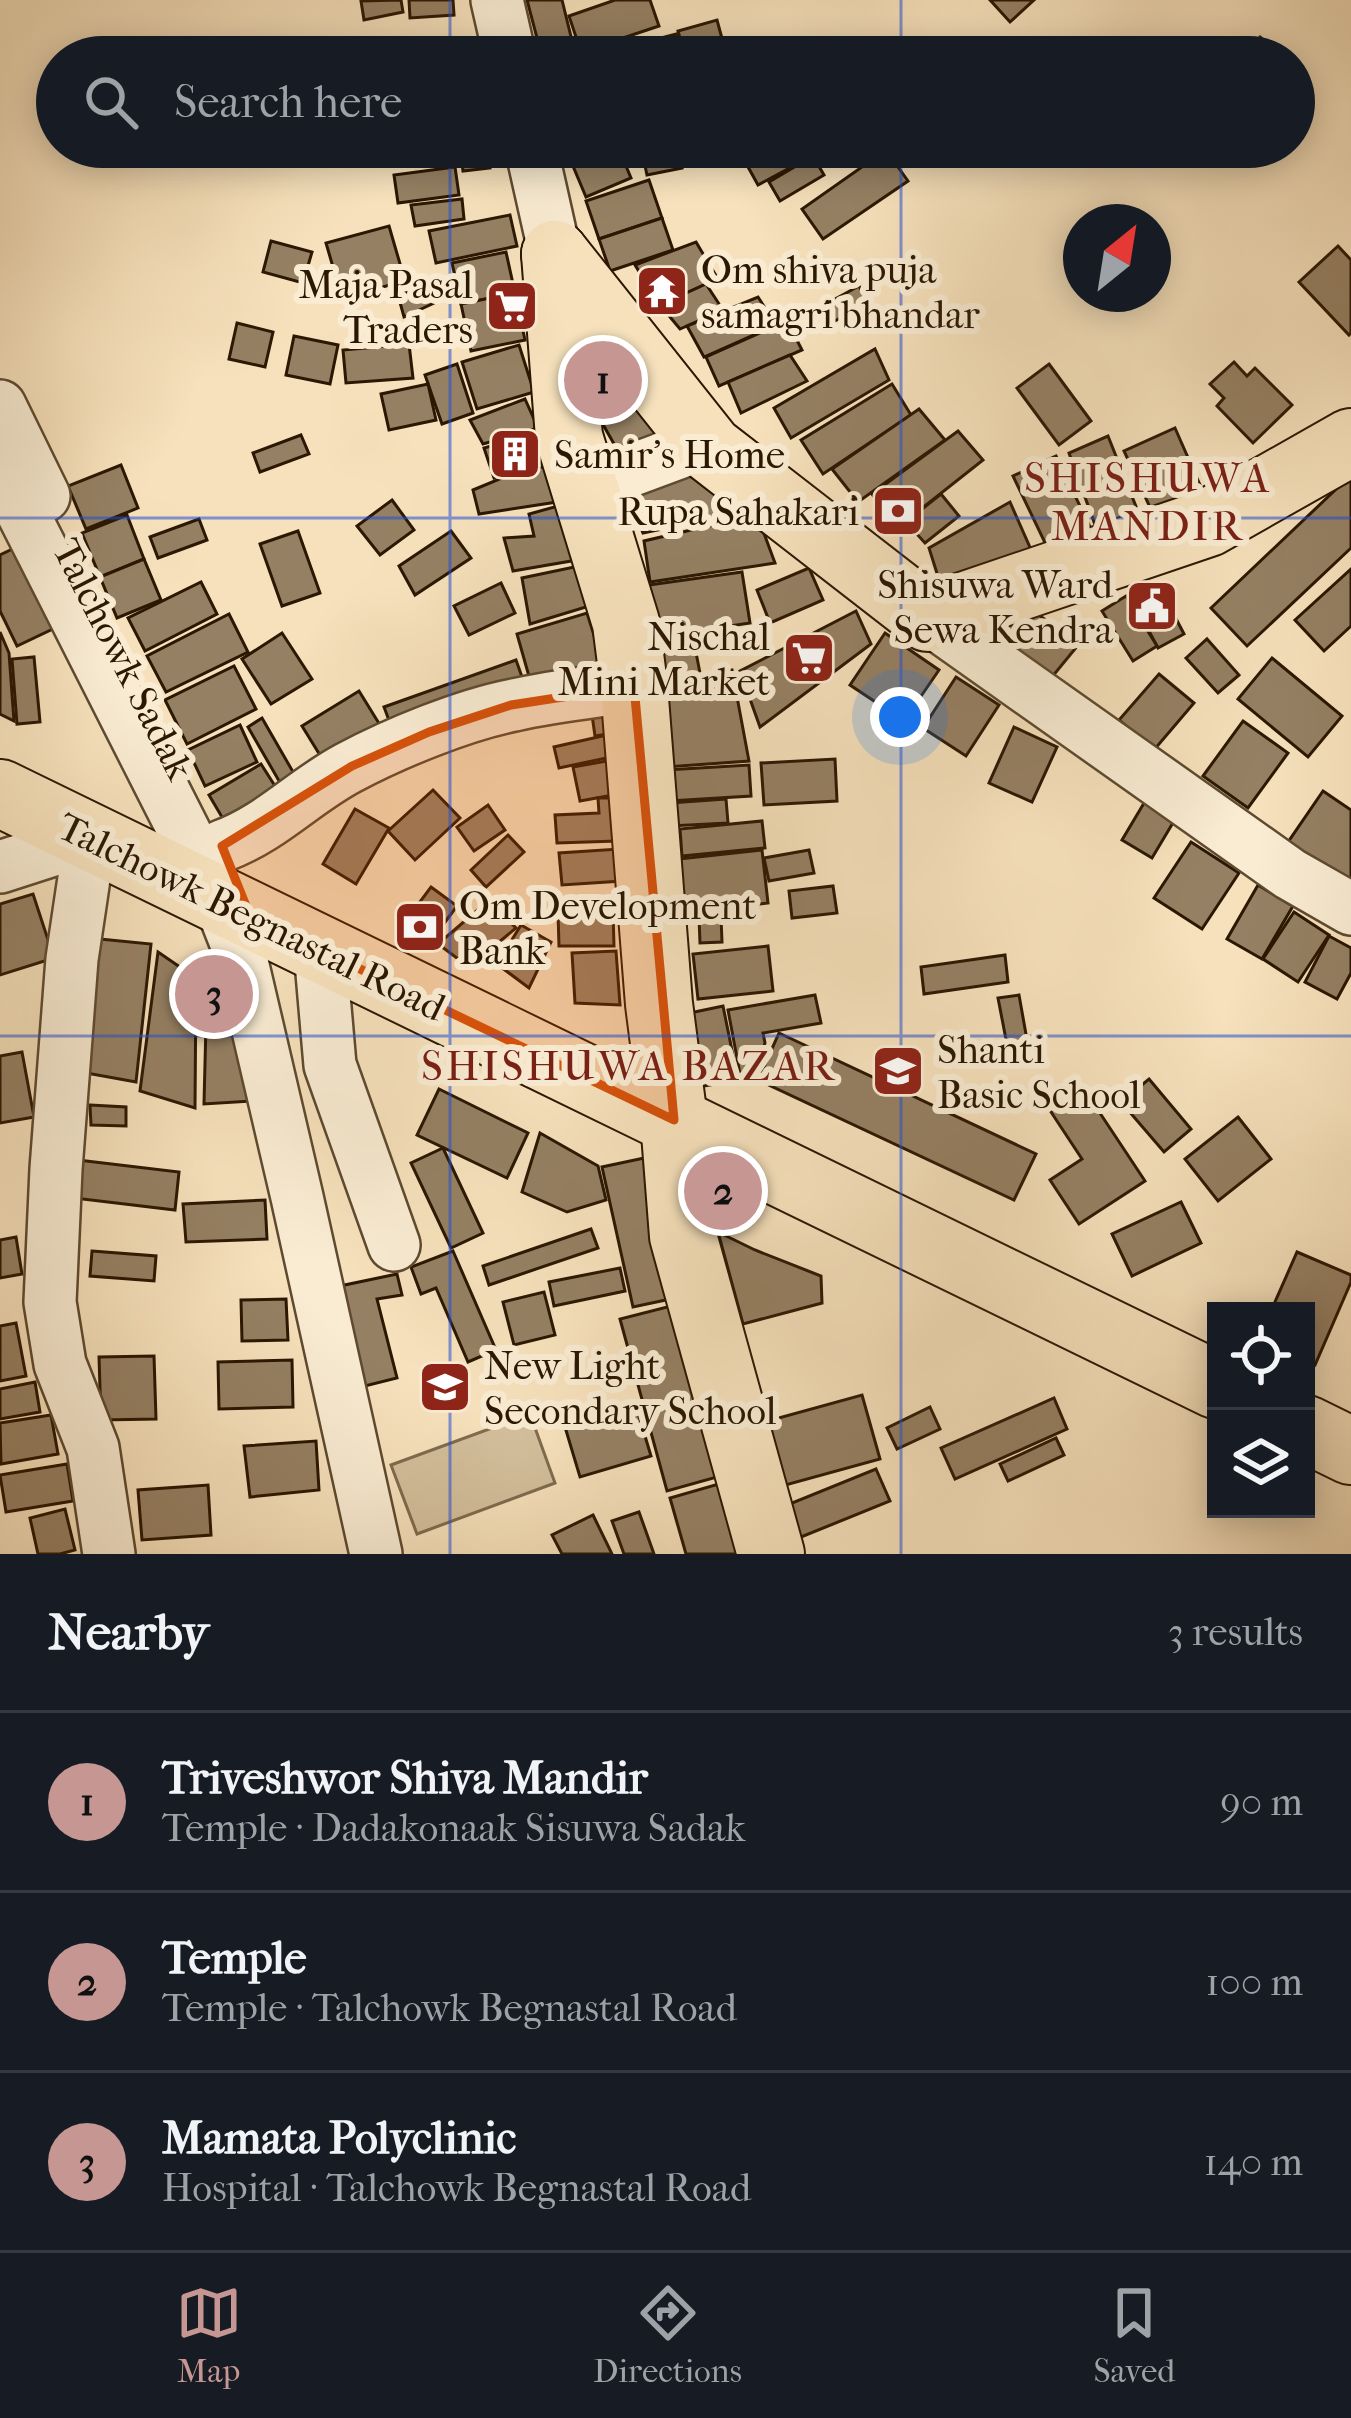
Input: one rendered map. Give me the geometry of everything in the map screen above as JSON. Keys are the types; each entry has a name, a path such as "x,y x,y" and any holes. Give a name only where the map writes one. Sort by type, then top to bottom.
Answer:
{"main road":[{"path":"555,254 705,443 928,618 1208,523 1351,442"},
{"path":"555,254 569,437 626,623 683,1236 771,1554"},
{"name":"Talchowk Begnastal Road","path":"0,793 90,838 231,888 320,950 1207,1381"},
{"path":"1315,1433 1351,1451"}],"street":[{"path":"497,0 505,36"},
{"path":"536,168 555,254"},
{"name":"Talchowk Sadak","path":"0,406 231,888"},
{"path":"584,488 705,443"},
{"path":"0,468 231,888 245,975 376,1554"},
{"path":"928,618 1290,874 1351,909"},
{"path":"231,888 249,836 310,790 352,766 429,732 511,705 634,686"},
{"path":"0,867 90,838 70,982 50,1302 60,1364 92,1448 109,1554"},
{"path":"320,950 330,1065 394,1245"}],"highlighted area":[{"path":"634,686 674,1120 250,916 222,846 352,766 429,732 511,705"}],"shaded area":[{"path":"530,1414 555,1483 417,1534 391,1465"}],"building":[{"path":"401,0 403,12 364,20 361,1"},
{"path":"409,0 453,0 454,15 410,18"},
{"path":"527,0 562,0 571,36 536,36"},
{"path":"615,0 650,0 659,26 629,36 576,36 569,16"},
{"path":"990,0 1034,0 1010,22"},
{"path":"717,20 721,36 679,36 678,31"},
{"path":"455,168 459,195 398,203 394,175"},
{"path":"574,168 627,168 631,178 586,197"},
{"path":"646,168 682,168 647,175"},
{"path":"749,168 790,168 758,185"},
{"path":"793,168 820,168 824,175 780,201 769,182"},
{"path":"860,168 899,168 908,181 823,239 802,209"},
{"path":"649,180 662,218 599,239 586,201"},
{"path":"462,199 464,219 415,226 411,205"},
{"path":"510,215 517,246 436,263 429,231"},
{"path":"662,218 673,250 610,271 599,239"},
{"path":"389,226 405,281 342,298 326,243"},
{"path":"271,241 312,252 303,283 263,272"},
{"path":"696,242 718,279 660,305 635,265"},
{"path":"1338,246 1351,260 1349,335 1299,282"},
{"path":"506,252 515,293 461,304 452,263"},
{"path":"706,284 723,310 680,329 660,305"},
{"path":"435,285 445,298 404,317 398,295"},
{"path":"859,286 868,303 833,322 824,305"},
{"path":"515,293 525,340 471,351 461,304"},
{"path":"758,297 776,325 704,357 687,326"},
{"path":"787,321 802,350 719,386 706,357"},
{"path":"237,323 273,332 265,367 229,359"},
{"path":"294,336 338,345 330,384 286,375"},
{"path":"409,344 413,378 346,383 343,350"},
{"path":"519,345 534,392 477,409 462,362"},
{"path":"875,349 889,380 791,438 774,408"},
{"path":"790,355 807,381 741,413 728,382"},
{"path":"1234,362 1247,376 1255,368 1292,405 1253,443 1217,406 1224,398 1210,384"},
{"path":"457,364 473,413 442,424 425,375"},
{"path":"1049,364 1091,421 1059,445 1017,388"},
{"path":"428,384 436,420 389,430 381,394"},
{"path":"892,384 911,415 823,474 801,440"},
{"path":"648,395 673,439 626,465 601,421"},
{"path":"525,399 538,428 483,444 470,420"},
{"path":"919,409 945,440 858,502 832,469"},
{"path":"1175,428 1204,494 1154,516 1124,451"},
{"path":"958,431 983,460 897,528 872,494"},
{"name":"Samir's Home","path":"537,433 547,462 514,468 494,478 484,448"},
{"path":"301,435 309,454 260,472 253,453"},
{"path":"1108,436 1141,519 1098,533 1069,453"},
{"path":"1056,456 1091,529 1048,549 1013,476"},
{"path":"698,459 749,511 643,533 623,484"},
{"path":"121,465 138,508 86,529 68,486"},
{"path":"547,466 557,502 479,514 473,490 516,472"},
{"path":"1351,475 1351,548 1247,646 1211,608"},
{"path":"941,494 959,516 925,543 906,522"},
{"path":"392,500 414,530 380,555 357,526"},
{"path":"1010,502 1032,552 941,586 929,548"},
{"path":"558,506 577,560 513,571 504,538 534,536 529,514"},
{"path":"127,515 144,559 100,577 82,533"},
{"path":"199,519 207,540 158,558 150,537"},
{"path":"759,520 775,563 650,582 644,541"},
{"path":"298,531 320,593 282,606 260,544"},
{"path":"451,531 471,558 415,595 399,566"},
{"path":"21,545 59,626 17,646 0,611 0,555"},
{"path":"144,559 161,600 117,618 100,577"},
{"path":"579,566 586,607 530,624 522,578"},
{"path":"809,568 823,600 770,623 757,590"},
{"path":"1351,569 1351,626 1324,651 1295,620"},
{"path":"742,572 750,623 657,637 649,585"},
{"path":"201,582 217,614 145,651 128,618"},
{"path":"501,583 515,613 469,635 454,606"},
{"path":"1161,590 1184,634 1158,648 1135,605"},
{"path":"1126,596 1157,646 1133,661 1102,611"},
{"path":"1018,600 1079,644 1052,677 989,626"},
{"name":"Nischal Mini Market","path":"856,611 871,644 760,727 740,671"},
{"path":"587,613 605,670 532,687 517,634"},
{"path":"229,614 248,652 166,692 147,656"},
{"path":"0,632 9,653 14,721 0,714"},
{"path":"692,632 700,673 658,681 649,640"},
{"path":"282,633 312,679 271,704 242,659"},
{"path":"885,633 939,670 904,721 850,685"},
{"path":"1207,639 1239,675 1218,693 1186,658"},
{"path":"34,657 40,722 17,724 12,659"},
{"path":"1272,658 1342,716 1308,757 1238,699"},
{"path":"516,660 527,691 396,739 384,707"},
{"path":"234,666 256,709 187,744 165,700"},
{"name":"Nischal Mini Market","path":"732,670 749,761 666,767 659,683"},
{"path":"1159,674 1194,703 1154,750 1119,720"},
{"path":"956,677 999,705 966,756 923,728"},
{"path":"359,691 388,738 331,773 302,726"},
{"path":"590,701 621,732 595,736"},
{"path":"262,718 304,791 290,800 248,727"},
{"path":"1243,721 1288,753 1248,808 1203,776"},
{"path":"240,725 257,762 205,786 188,750"},
{"path":"1014,727 1057,747 1032,802 989,783"},
{"path":"611,734 616,756 559,768 554,747"},
{"path":"618,759 624,793 580,801 573,767"},
{"path":"835,759 837,801 764,805 761,763"},
{"path":"261,764 282,797 229,829 209,795"},
{"path":"749,765 751,796 669,801 666,770"},
{"path":"433,790 460,818 415,860 388,831"},
{"path":"1323,791 1351,810 1351,880 1284,848"},
{"path":"598,798 616,798 617,841 557,843 555,815 599,813"},
{"path":"1147,798 1177,816 1152,858 1122,840"},
{"path":"726,799 728,823 670,826 669,803"},
{"path":"488,805 505,830 474,851 457,827"},
{"path":"355,809 389,828 356,884 323,864"},
{"path":"762,821 765,848 682,856 680,829"},
{"path":"508,835 524,852 486,887 471,870"},
{"path":"1191,842 1239,873 1202,929 1154,898"},
{"path":"619,849 622,881 562,885 559,853"},
{"path":"762,850 768,903 685,912 679,859"},
{"path":"809,850 814,873 769,881 764,858"},
{"path":"1258,885 1293,906 1262,959 1227,939"},
{"path":"833,886 837,913 792,918 789,891"},
{"path":"431,887 457,906 429,944 401,927"},
{"path":"33,894 54,958 0,975 0,904"},
{"path":"488,901 516,928 469,967 438,944"},
{"path":"558,912 613,912 614,946 559,946"},
{"path":"1294,912 1329,935 1298,982 1263,959"},
{"path":"721,917 722,942 700,943 699,918"},
{"path":"521,925 551,942 529,988 497,964"},
{"path":"1329,936 1351,948 1351,973 1337,999 1305,982"},
{"path":"100,939 151,944 136,1082 81,1072"},
{"path":"768,946 773,991 698,999 693,954"},
{"path":"616,951 620,1005 575,1003 572,953"},
{"path":"158,952 196,978 195,1108 140,1091"},
{"path":"1005,955 1008,982 924,994 921,967"},
{"path":"207,983 232,986 269,1100 204,1104"},
{"path":"815,995 821,1023 763,1033 759,1061 740,1074 728,1010"},
{"path":"1019,995 1029,1051 1009,1055 998,998"},
{"path":"723,1006 738,1080 704,1086 690,1013"},
{"path":"779,1033 1036,1154 1014,1200 758,1080"},
{"path":"22,1052 34,1117 0,1123 0,1056"},
{"path":"1149,1079 1191,1129 1164,1152 1121,1102"},
{"path":"439,1089 528,1133 507,1178 417,1135"},
{"path":"1084,1089 1145,1181 1079,1224 1050,1180 1082,1159 1051,1112"},
{"path":"90,1105 126,1107 126,1126 91,1125"},
{"path":"1238,1117 1271,1159 1218,1201 1185,1159"},
{"path":"540,1133 598,1166 606,1200 567,1212 522,1192"},
{"path":"443,1148 483,1233 451,1248 411,1163"},
{"path":"644,1158 675,1298 633,1307 602,1167"},
{"path":"78,1160 179,1172 175,1210 74,1198"},
{"path":"719,1183 730,1185 727,1198 717,1196"},
{"path":"265,1200 267,1239 186,1242 183,1204"},
{"path":"1181,1202 1201,1243 1132,1276 1112,1234"},
{"path":"591,1229 598,1248 489,1285 483,1266"},
{"path":"718,1232 821,1276 822,1303 743,1324"},
{"path":"16,1237 22,1274 0,1278 0,1240"},
{"path":"92,1251 156,1256 154,1281 90,1276"},
{"path":"453,1251 496,1350 468,1362 436,1288 421,1294 411,1267"},
{"path":"1297,1252 1351,1275 1315,1365 1315,1302 1275,1302"},
{"path":"620,1268 625,1291 554,1306 549,1282"},
{"path":"397,1274 402,1295 377,1299 397,1378 365,1386 340,1286"},
{"path":"544,1292 555,1335 514,1345 503,1302"},
{"path":"286,1299 288,1340 242,1341 241,1300"},
{"path":"671,1306 717,1477 667,1491 620,1319"},
{"path":"16,1323 26,1376 0,1381 0,1326"},
{"path":"154,1356 156,1419 101,1420 99,1357"},
{"path":"292,1360 293,1407 219,1409 218,1362"},
{"path":"35,1382 40,1412 0,1419 0,1389"},
{"path":"862,1395 880,1459 782,1486 764,1422"},
{"path":"1054,1398 1067,1429 955,1479 941,1448"},
{"path":"636,1406 651,1456 580,1477 565,1427"},
{"path":"930,1407 940,1429 897,1449 887,1428"},
{"path":"51,1415 58,1454 1,1464 0,1423"},
{"path":"1056,1438 1064,1455 1008,1481 1000,1464"},
{"path":"316,1441 319,1490 250,1497 244,1446"},
{"path":"67,1464 73,1501 6,1512 0,1475"},
{"path":"876,1469 890,1501 801,1537 787,1505"},
{"path":"722,1483 742,1554 686,1554 670,1498"},
{"path":"208,1485 211,1535 142,1540 138,1490"},
{"path":"65,1509 75,1550 38,1554 30,1518"},
{"path":"639,1512 654,1554 624,1554 612,1521"},
{"path":"593,1515 612,1554 562,1554 552,1535"}],"place":[{"name":"Om shiva puja samagri bhandar","path":"662,291"},
{"name":"Maja Pasal Traders","path":"512,306"},
{"name":"Triveshwor Shiva Mandir","path":"603,380"},
{"name":"Samir's Home","path":"515,454"},
{"name":"Rupa Sahakari","path":"898,511"},
{"name":"Shisuwa Ward Sewa Kendra","path":"1152,606"},
{"name":"Nischal Mini Market","path":"809,658"},
{"name":"Om Development Bank","path":"420,927"},
{"name":"Mamata Polyclinic","path":"214,994"},
{"name":"Shanti Basic School","path":"898,1071"},
{"name":"Temple","path":"723,1191"},
{"name":"New Light Secondary School","path":"445,1387"}],"district":[{"name":"SHISHUWA MANDIR","path":"1148,501"},
{"name":"SHISHUWA BAZAR","path":"629,1065"}]}
